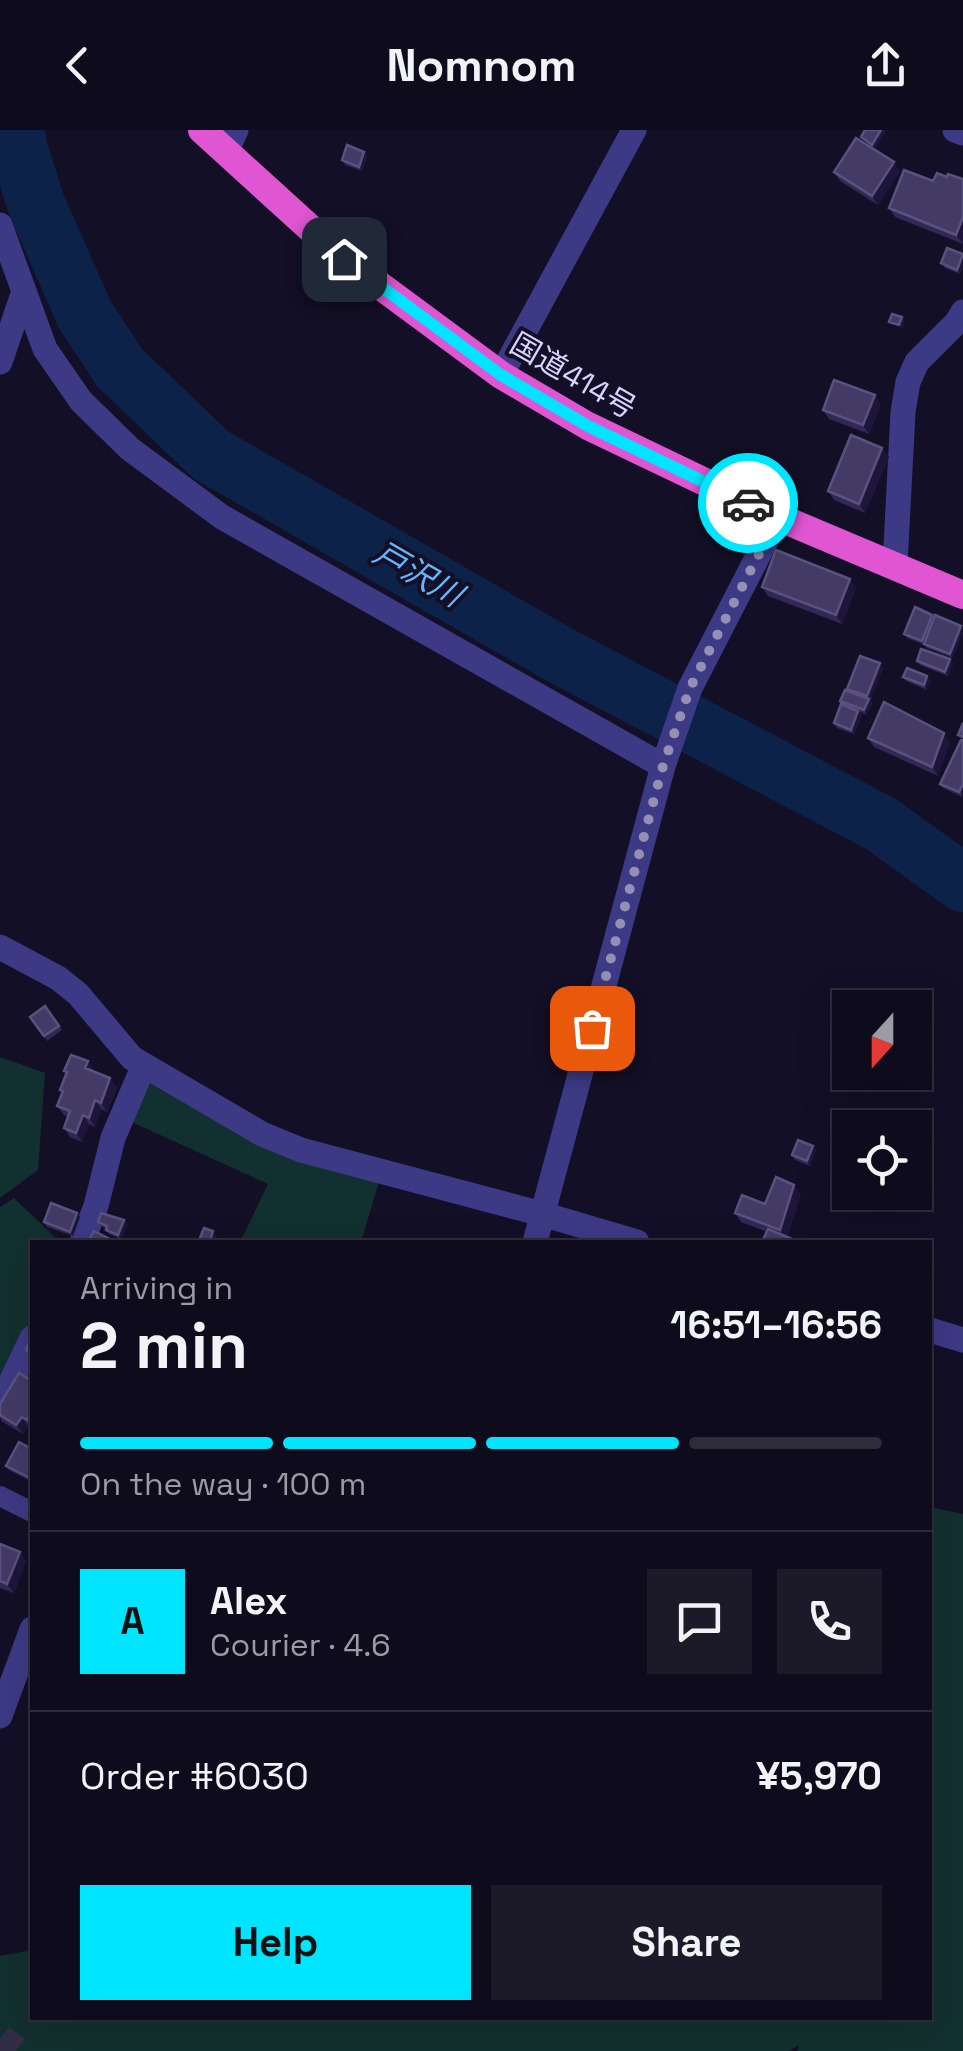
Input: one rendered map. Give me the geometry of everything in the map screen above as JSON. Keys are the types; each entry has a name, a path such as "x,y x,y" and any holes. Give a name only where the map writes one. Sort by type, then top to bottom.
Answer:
{"highway":[{"name":"国道414号","path":"202,130 231,141 344,259 501,375 588,426 778,517 963,595"}],"street":[{"path":"501,375 634,130"},
{"path":"955,130 963,133"},
{"path":"0,225 45,349 81,401 130,449 222,516 663,766"},
{"path":"0,362 23,294"},
{"path":"895,565 908,382 917,362 963,312"},
{"path":"536,1240 663,766 690,688 778,517"},
{"path":"0,947 58,978 78,994 132,1058 262,1134 301,1150 630,1240"},
{"path":"83,1240 96,1206 113,1138 144,1065"},
{"path":"932,1331 963,1340"},
{"path":"0,1404 30,1342"},
{"path":"0,1716 30,1634"}],"lane":[{"path":"0,1496 30,1511"}],"green space":[{"path":"0,1057 45,1073 38,1170 0,1198"},
{"path":"144,1065 379,1182 362,1240 241,1240 268,1184 125,1119"},
{"path":"14,1198 58,1240 30,1240 30,1352 0,1418 0,1207"},
{"path":"932,1507 963,1514 963,2051 797,2051 799,2045 789,2051 0,2051 0,1956 30,1950 30,2020 932,2020"}],"building":[{"path":"865,130 881,130 872,145 861,137"},
{"path":"856,138 894,162 872,196 834,172"},
{"path":"347,145 364,152 359,167 342,160"},
{"path":"904,170 933,181 937,173 963,179 963,217 956,235 889,208"},
{"path":"947,248 963,254 957,270 941,263"},
{"path":"892,314 902,317 899,325 889,322"},
{"path":"834,380 875,395 863,425 823,410"},
{"path":"851,435 882,448 859,504 828,491"},
{"path":"776,550 850,579 836,615 762,587"},
{"path":"915,607 932,615 922,641 904,634"},
{"path":"935,615 961,626 950,654 924,644"},
{"path":"921,649 950,659 945,672 917,661"},
{"path":"860,656 880,663 867,696 847,689"},
{"path":"907,668 927,676 924,685 903,677"},
{"path":"845,690 869,699 864,710 840,701"},
{"path":"884,702 944,733 932,767 868,738"},
{"path":"841,704 858,711 851,730 834,723"},
{"path":"961,740 963,784 959,792 940,784"},
{"path":"45,1006 59,1026 44,1036 30,1017"},
{"path":"71,1055 88,1061 85,1068 110,1078 101,1103 95,1100 89,1118 83,1115 76,1133 64,1128 70,1111 57,1106"},
{"path":"798,1140 813,1146 807,1161 792,1155"},
{"path":"776,1177 794,1185 780,1230 735,1213 742,1195 765,1204"},
{"path":"51,1203 77,1213 70,1232 44,1222"},
{"path":"101,1213 124,1220 118,1235 98,1222"},
{"path":"204,1228 213,1231 210,1240 200,1238"},
{"path":"768,1229 792,1239 792,1240 763,1240"},
{"path":"94,1231 112,1240 89,1240"},
{"path":"19,1373 30,1380 27,1420 22,1417 16,1425 0,1415 0,1404"},
{"path":"19,1442 30,1448 30,1478 6,1466"},
{"path":"0,1544 20,1552 7,1584 0,1581"}],"waterway":[{"name":"戸沢川","path":"16,130 36,204 85,315 120,368 211,455 558,654 881,824 963,883"}],"tunnel":[{"path":"0,2039 16,2051"}],"way so far":[{"path":"592,1028 663,766 690,688 778,517 748,503"}],"route":[{"path":"344,259 501,375 588,426 748,503"}]}
